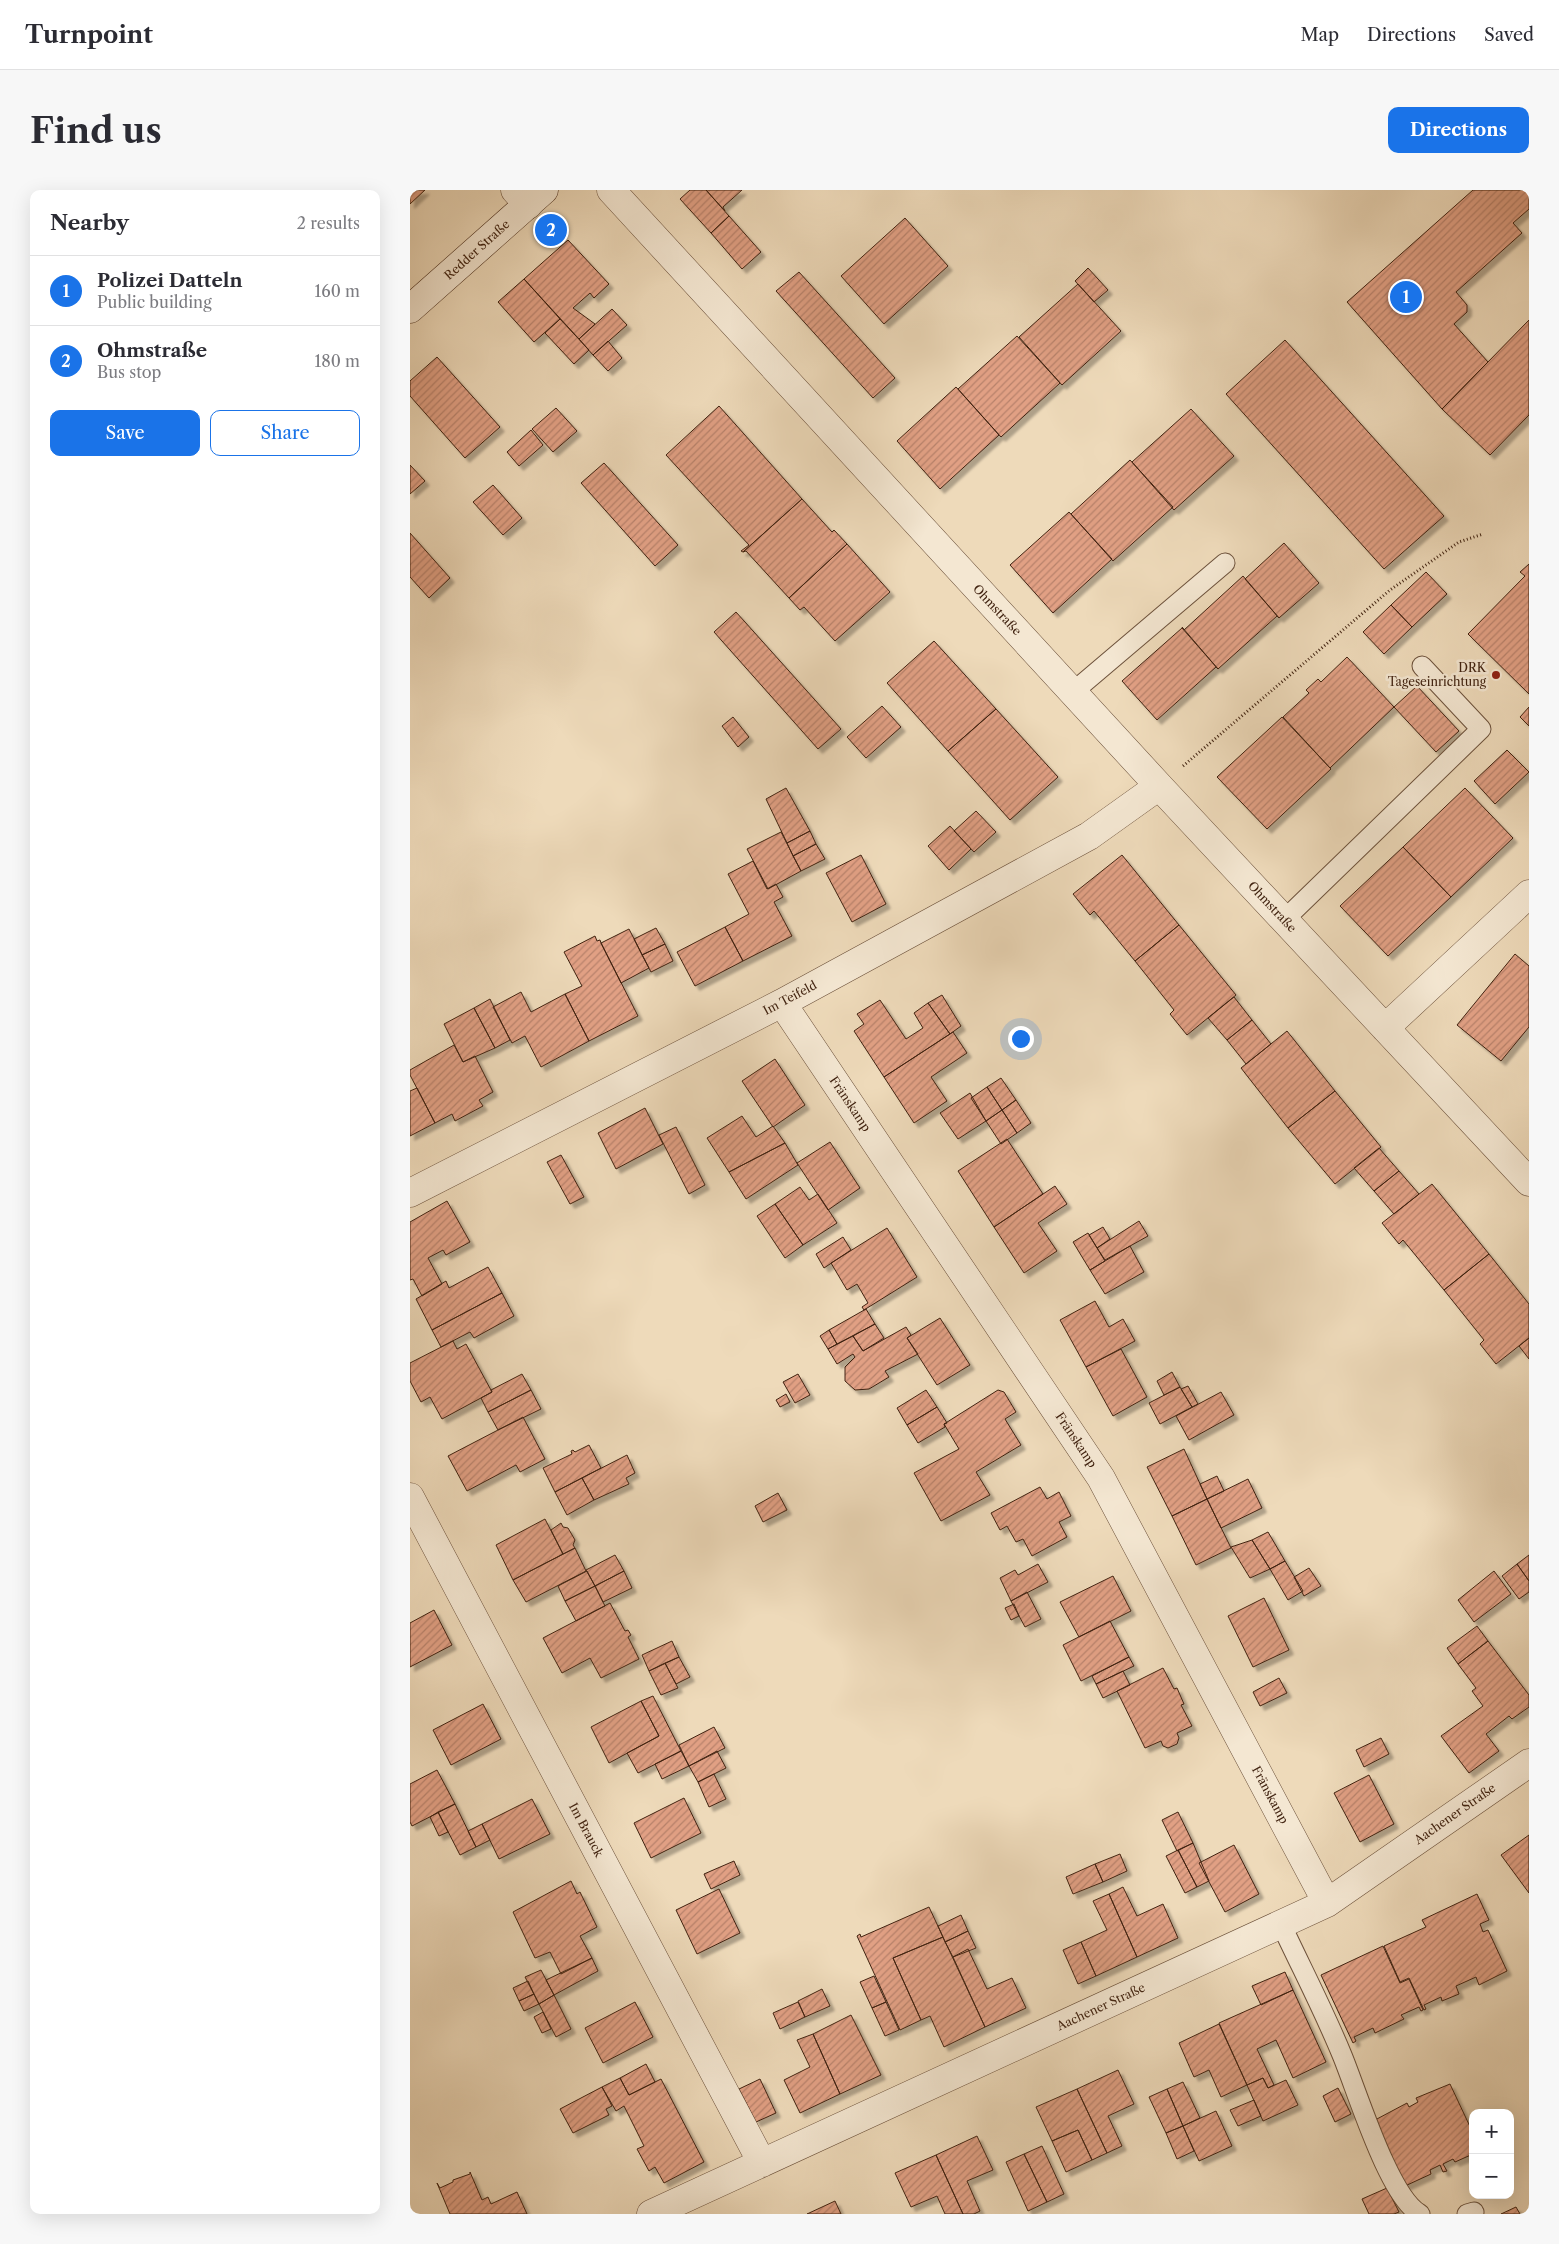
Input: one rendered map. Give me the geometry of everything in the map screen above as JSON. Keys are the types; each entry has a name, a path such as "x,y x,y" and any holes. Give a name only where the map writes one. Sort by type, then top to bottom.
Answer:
{"street":[{"name":"Ohmstraße","path":"611,190 1159,786 1385,1028 1528,1177"},
{"name":"Redder Straße","path":"410,309 529,195"},
{"name":"Im Teifeld","path":"410,1193 782,1003 1090,836 1159,786"},
{"path":"1385,1028 1529,894"},
{"name":"Fränskamp","path":"782,1003 1101,1478 1327,1903"},
{"name":"Im Brauck","path":"410,1497 762,2163"},
{"name":"Aachener Straße","path":"651,2214 1327,1903 1529,1763"}],"lane":[{"path":"1073,692 1225,563"},
{"path":"1284,920 1481,729 1422,666"},
{"path":"1281,1924 1342,2055 1374,2139 1404,2199 1413,2210 1420,2214"}],"path":[{"path":"1159,786 1390,590 1459,542 1483,534"}],"building":[{"path":"410,190 425,190 410,204"},
{"path":"690,190 706,190 729,216 711,233 680,199"},
{"path":"706,190 742,190 723,207 725,211"},
{"path":"1473,190 1529,190 1529,209 1513,223 1522,233 1456,292 1467,305 1467,312 1454,324 1488,362 1442,409 1347,302"},
{"path":"729,216 761,252 742,269 711,233"},
{"path":"905,218 948,266 884,324 841,276"},
{"path":"568,240 609,284 594,298 590,293 573,308 595,324 579,339 524,279"},
{"path":"1088,268 1108,290 1094,302 1075,281"},
{"path":"799,272 895,378 873,398 776,291"},
{"path":"524,279 560,319 534,342 498,302"},
{"path":"1078,284 1121,331 1062,385 1019,337"},
{"path":"612,309 627,325 593,355 579,339"},
{"path":"560,319 589,350 574,364 545,333"},
{"path":"1529,320 1529,415 1490,455 1442,409"},
{"path":"1017,336 1060,383 1001,437 958,389"},
{"path":"1285,340 1444,516 1384,569 1226,394"},
{"path":"608,341 622,358 608,371 593,355"},
{"path":"437,357 500,427 465,458 410,396 410,381"},
{"path":"956,387 999,435 940,489 897,441"},
{"path":"719,406 802,499 743,552 741,551 749,545 666,455"},
{"path":"556,408 577,431 553,452 532,429"},
{"path":"1191,409 1234,456 1174,510 1132,462"},
{"path":"531,430 543,445 519,466 507,452"},
{"path":"1130,460 1173,507 1113,561 1071,514"},
{"path":"604,463 678,545 655,566 581,483"},
{"path":"410,465 425,481 410,494"},
{"path":"493,485 522,518 503,535 473,502"},
{"path":"802,499 832,532 834,530 847,544 789,598 746,551 743,552"},
{"path":"1069,512 1112,559 1053,613 1010,565"},
{"path":"410,533 450,578 429,598 410,577"},
{"path":"1284,543 1319,583 1279,618 1245,579"},
{"path":"847,544 890,592 835,641 804,607 800,610 789,598"},
{"path":"1529,564 1529,694 1468,634 1525,576 1520,572"},
{"path":"1426,572 1447,594 1412,627 1391,605"},
{"path":"1243,576 1279,618 1277,616 1218,669 1184,630"},
{"path":"1391,605 1412,627 1384,654 1363,632"},
{"path":"736,612 841,729 818,749 714,632"},
{"path":"1182,628 1218,669 1216,667 1157,720 1122,681"},
{"path":"934,641 996,709 948,751 887,683"},
{"path":"1347,657 1394,707 1330,768 1283,717 1309,693 1306,690 1318,679 1321,682"},
{"path":"1417,686 1459,731 1436,752 1394,707"},
{"path":"882,706 901,727 866,758 847,737"},
{"path":"1529,707 1529,726 1520,717"},
{"path":"996,709 1058,777 1010,820 948,751"},
{"path":"733,717 749,737 738,747 722,726"},
{"path":"1282,717 1331,769 1267,829 1217,777"},
{"path":"1507,750 1529,772 1495,804 1474,781"},
{"path":"786,788 810,831 787,843 766,799"},
{"path":"1465,788 1513,838 1451,897 1403,847"},
{"path":"976,811 996,832 974,852 954,831"},
{"path":"950,826 971,849 949,870 928,846"},
{"path":"810,831 816,844 793,856 787,843"},
{"path":"781,832 801,871 768,889 747,849"},
{"path":"816,844 825,859 801,871 793,856"},
{"path":"1403,847 1451,897 1388,956 1340,906"},
{"path":"861,855 886,904 852,922 826,873"},
{"path":"1122,855 1179,925 1135,961 1094,911 1090,915 1073,894"},
{"path":"753,861 767,889 776,884 783,897 774,902 792,936 743,961 725,927 749,914 728,874"},
{"path":"1179,925 1236,995 1187,1035 1170,1014 1174,1010 1135,961"},
{"path":"725,927 743,961 695,986 677,952"},
{"path":"656,928 665,944 642,955 634,939"},
{"path":"629,929 649,968 621,983 601,943"},
{"path":"595,936 597,941 600,940 638,1016 589,1041 565,994 582,986 564,952"},
{"path":"665,944 673,961 651,972 642,955"},
{"path":"1515,954 1529,966 1529,1027 1501,1061 1457,1025"},
{"path":"521,992 531,1012 565,994 589,1041 541,1067 525,1036 512,1043 493,1007"},
{"path":"942,995 961,1026 950,1034 928,1003"},
{"path":"1234,997 1252,1020 1227,1040 1208,1018"},
{"path":"490,999 510,1040 495,1048 474,1008"},
{"path":"880,1000 906,1039 923,1028 914,1013 928,1003 950,1034 884,1077 854,1031 864,1024 857,1014"},
{"path":"474,1008 495,1048 463,1062 444,1024"},
{"path":"1252,1020 1271,1044 1246,1064 1227,1040"},
{"path":"1287,1031 1335,1091 1288,1128 1241,1068"},
{"path":"953,1032 967,1053 931,1077 947,1101 914,1123 884,1077"},
{"path":"454,1045 463,1062 475,1056 493,1092 479,1100 483,1106 455,1121 452,1114 435,1123 410,1075 410,1070"},
{"path":"775,1059 805,1105 773,1127 742,1081"},
{"path":"1001,1078 1016,1100 1002,1110 987,1087"},
{"path":"987,1087 1002,1110 986,1121 971,1098"},
{"path":"417,1088 435,1123 410,1136 410,1091"},
{"path":"1335,1091 1381,1147 1335,1184 1288,1128"},
{"path":"970,1093 986,1121 958,1139 940,1113"},
{"path":"1016,1100 1031,1123 1017,1133 1002,1110"},
{"path":"645,1108 663,1144 616,1169 598,1133"},
{"path":"1002,1110 1017,1133 1001,1144 986,1121"},
{"path":"742,1116 756,1137 773,1126 785,1143 729,1172 707,1138"},
{"path":"676,1127 705,1185 689,1194 659,1135"},
{"path":"1007,1139 1043,1194 994,1227 958,1171"},
{"path":"830,1142 860,1188 828,1210 797,1163"},
{"path":"785,1143 798,1165 746,1199 729,1172"},
{"path":"1379,1148 1399,1171 1374,1191 1354,1168"},
{"path":"561,1155 584,1197 570,1204 547,1162"},
{"path":"1399,1171 1419,1194 1394,1214 1374,1191"},
{"path":"1432,1184 1489,1254 1444,1290 1403,1240 1399,1244 1382,1223"},
{"path":"1055,1186 1067,1204 1038,1223 1057,1251 1024,1273 994,1227"},
{"path":"800,1187 809,1200 818,1194 837,1223 803,1245 775,1204"},
{"path":"447,1201 470,1242 446,1255 443,1250 428,1258 442,1284 422,1296 413,1279 410,1280 410,1222"},
{"path":"775,1204 803,1245 785,1258 757,1216"},
{"path":"1139,1221 1148,1236 1105,1260 1097,1248"},
{"path":"1103,1227 1110,1239 1097,1248 1089,1235"},
{"path":"887,1228 917,1277 864,1310 862,1307 868,1303 857,1284 847,1290 831,1263"},
{"path":"1088,1233 1105,1261 1090,1270 1073,1242"},
{"path":"843,1237 851,1250 824,1268 816,1254"},
{"path":"1130,1246 1144,1272 1105,1294 1090,1270"},
{"path":"1489,1254 1529,1304 1529,1338 1496,1364 1480,1344 1484,1340 1444,1290"},
{"path":"488,1267 502,1293 432,1330 416,1299 446,1281 449,1288"},
{"path":"502,1293 514,1316 474,1338 470,1332 441,1347 432,1330"},
{"path":"1095,1301 1109,1327 1123,1319 1135,1341 1086,1367 1060,1320"},
{"path":"866,1309 875,1324 837,1344 829,1330"},
{"path":"940,1318 970,1365 937,1385 907,1338"},
{"path":"875,1324 884,1338 863,1351 853,1336"},
{"path":"906,1327 911,1335 907,1338 918,1354 885,1371 889,1377 869,1389 855,1390 845,1381 845,1367 855,1357 853,1354 837,1364 828,1349 853,1336 863,1351"},
{"path":"829,1330 837,1344 828,1349 820,1336"},
{"path":"1529,1338 1529,1359 1519,1346"},
{"path":"453,1341 457,1349 466,1344 492,1392 442,1419 430,1397 421,1402 410,1381 410,1363"},
{"path":"1121,1349 1147,1397 1113,1416 1086,1367"},
{"path":"1172,1372 1180,1387 1164,1395 1157,1381"},
{"path":"522,1374 531,1390 488,1412 481,1398 492,1392 491,1390"},
{"path":"798,1374 810,1395 795,1403 783,1382"},
{"path":"1188,1386 1198,1404 1192,1407 1181,1389"},
{"path":"1180,1387 1192,1407 1160,1424 1149,1403"},
{"path":"531,1390 541,1409 498,1430 488,1412"},
{"path":"926,1390 937,1407 907,1425 897,1408"},
{"path":"998,1390 1004,1392 1016,1412 1005,1419 1021,1445 976,1472 990,1495 941,1521 914,1473 959,1449 944,1424"},
{"path":"1221,1392 1234,1415 1189,1440 1176,1416"},
{"path":"786,1394 790,1402 780,1407 776,1400"},
{"path":"937,1407 947,1423 944,1424 945,1427 918,1443 907,1425"},
{"path":"523,1417 545,1459 520,1472 516,1465 467,1491 448,1456"},
{"path":"589,1445 601,1468 555,1492 543,1468 572,1454 571,1451 573,1450 575,1452"},
{"path":"1184,1449 1207,1499 1172,1516 1147,1467"},
{"path":"627,1455 635,1473 626,1478 629,1484 594,1500 582,1478"},
{"path":"1217,1476 1224,1491 1207,1499 1200,1484"},
{"path":"582,1478 594,1500 567,1515 555,1492"},
{"path":"1248,1479 1262,1508 1221,1528 1207,1499"},
{"path":"1040,1487 1047,1499 1059,1492 1071,1516 1059,1522 1067,1537 1032,1556 1023,1539 1016,1542 1007,1526 1000,1530 991,1513"},
{"path":"778,1493 787,1510 763,1522 755,1506"},
{"path":"1207,1499 1231,1548 1196,1565 1172,1516"},
{"path":"545,1519 563,1554 513,1580 496,1545"},
{"path":"561,1523 563,1527 568,1528 575,1540 573,1545 575,1548 563,1554 551,1530"},
{"path":"1268,1532 1285,1561 1270,1569 1252,1540"},
{"path":"1252,1540 1270,1569 1250,1578 1231,1547"},
{"path":"575,1548 586,1571 526,1602 513,1580"},
{"path":"615,1555 624,1571 595,1586 586,1570"},
{"path":"1529,1555 1529,1581 1517,1564"},
{"path":"1285,1561 1303,1591 1288,1600 1270,1569"},
{"path":"1038,1564 1048,1582 1011,1601 1000,1578 1015,1570 1018,1575"},
{"path":"1517,1564 1529,1581 1529,1592 1519,1599 1502,1576"},
{"path":"1309,1568 1321,1586 1304,1596 1294,1577"},
{"path":"587,1571 595,1586 565,1601 558,1586"},
{"path":"624,1571 632,1588 603,1602 595,1586"},
{"path":"1494,1571 1511,1594 1474,1622 1458,1600"},
{"path":"1113,1576 1131,1611 1079,1637 1060,1602"},
{"path":"595,1586 605,1606 576,1621 565,1601"},
{"path":"1027,1592 1041,1619 1025,1627 1011,1601"},
{"path":"1264,1598 1289,1650 1253,1667 1228,1616"},
{"path":"610,1603 625,1631 628,1630 631,1635 628,1637 639,1659 601,1678 590,1658 562,1673 543,1638"},
{"path":"1014,1604 1019,1616 1011,1620 1005,1608"},
{"path":"434,1610 452,1645 410,1667 410,1623"},
{"path":"1110,1621 1129,1657 1081,1681 1063,1645"},
{"path":"1477,1626 1488,1641 1458,1664 1447,1648"},
{"path":"672,1641 679,1657 649,1671 642,1655"},
{"path":"1488,1641 1529,1695 1529,1707 1512,1719 1509,1716 1486,1734 1499,1751 1469,1773 1441,1736 1483,1706 1472,1691 1476,1688 1458,1664"},
{"path":"679,1657 690,1677 676,1684 665,1663"},
{"path":"1129,1657 1134,1666 1096,1684 1092,1676"},
{"path":"665,1663 678,1688 661,1695 649,1671"},
{"path":"1163,1668 1174,1689 1177,1688 1184,1704 1181,1705 1192,1726 1177,1733 1179,1738 1177,1744 1168,1748 1163,1746 1161,1741 1145,1748 1117,1691"},
{"path":"1123,1671 1130,1685 1103,1698 1096,1684"},
{"path":"1279,1678 1287,1693 1260,1706 1253,1692"},
{"path":"653,1696 681,1751 638,1773 627,1753 659,1736 641,1701"},
{"path":"641,1701 659,1736 609,1763 591,1727"},
{"path":"483,1704 501,1739 451,1765 433,1730"},
{"path":"714,1727 725,1748 689,1766 679,1745"},
{"path":"1381,1738 1389,1754 1364,1767 1356,1750"},
{"path":"681,1751 689,1766 662,1779 655,1764"},
{"path":"717,1751 726,1768 698,1782 689,1766"},
{"path":"437,1770 455,1804 412,1826 410,1822 410,1784"},
{"path":"714,1774 726,1799 709,1807 698,1782"},
{"path":"1369,1775 1394,1824 1360,1842 1334,1793"},
{"path":"684,1798 701,1833 651,1858 634,1823"},
{"path":"532,1799 550,1834 499,1859 482,1824"},
{"path":"455,1804 476,1847 460,1855 438,1812"},
{"path":"438,1812 448,1832 439,1836 430,1817"},
{"path":"1178,1812 1193,1843 1177,1851 1162,1820"},
{"path":"482,1824 490,1840 476,1847 468,1831"},
{"path":"1529,1835 1529,1893 1501,1855"},
{"path":"1193,1843 1209,1881 1197,1887 1178,1850"},
{"path":"1234,1845 1259,1894 1225,1912 1199,1863"},
{"path":"1178,1850 1197,1887 1185,1893 1166,1856"},
{"path":"1120,1854 1127,1871 1103,1882 1095,1864"},
{"path":"734,1861 740,1875 711,1889 704,1874"},
{"path":"1095,1864 1103,1882 1073,1894 1066,1877"},
{"path":"571,1881 577,1894 580,1892 597,1927 580,1936 592,1958 561,1974 550,1952 535,1958 513,1912"},
{"path":"1123,1887 1137,1916 1163,1904 1178,1938 1137,1957 1109,1894"},
{"path":"719,1889 740,1933 697,1954 676,1910"},
{"path":"1109,1894 1137,1957 1096,1976 1081,1942 1107,1930 1093,1901"},
{"path":"1477,1894 1489,1920 1480,1924 1483,1932 1488,1930 1507,1971 1479,1985 1476,1977 1456,1986 1459,1994 1442,2001 1441,1997 1424,2005 1426,2009 1424,2010 1409,1978 1400,1982 1384,1946 1426,1927 1422,1920"},
{"path":"929,1907 943,1937 893,1958 921,2020 900,2030 857,1936 860,1934 861,1937"},
{"path":"961,1915 968,1931 945,1942 938,1926"},
{"path":"968,1931 976,1948 953,1957 945,1942"},
{"path":"943,1937 985,2027 944,2047 930,2016 921,2020 893,1958"},
{"path":"1081,1942 1096,1976 1078,1984 1063,1950"},
{"path":"1383,1946 1400,1983 1409,1979 1423,2010 1421,2011 1419,2007 1401,2015 1404,2019 1375,2033 1373,2028 1354,2037 1356,2041 1353,2043 1321,1975"},
{"path":"968,1949 987,1989 1012,1978 1026,2008 985,2027 953,1957"},
{"path":"592,1958 598,1971 554,1995 546,1980"},
{"path":"541,1970 554,1995 539,2004 525,1977"},
{"path":"1285,1972 1293,1990 1261,2005 1252,1986"},
{"path":"874,1976 886,2002 872,2008 860,1982"},
{"path":"528,1981 534,1994 519,2001 513,1988"},
{"path":"822,1989 830,2006 805,2017 798,2001"},
{"path":"1293,1990 1326,2062 1293,2078 1276,2040 1257,2049 1274,2085 1268,2088 1263,2078 1247,2085 1219,2023"},
{"path":"534,1994 539,2004 524,2011 519,2001"},
{"path":"554,1995 571,2029 556,2037 539,2004"},
{"path":"635,2002 653,2037 603,2063 585,2028"},
{"path":"798,2002 805,2017 780,2029 773,2013"},
{"path":"886,2002 899,2030 885,2036 872,2008"},
{"path":"543,2012 551,2029 542,2033 534,2017"},
{"path":"851,2015 881,2075 840,2094 813,2034"},
{"path":"1219,2024 1247,2085 1221,2097 1209,2070 1194,2077 1179,2043"},
{"path":"813,2034 840,2094 800,2113 784,2080 810,2067 797,2040"},
{"path":"646,2064 655,2082 629,2095 620,2078"},
{"path":"1118,2070 1134,2104 1108,2116 1122,2146 1107,2153 1077,2089"},
{"path":"620,2078 629,2095 661,2079 704,2162 664,2183 655,2167 649,2171 637,2149 644,2146 624,2106 616,2111 602,2087"},
{"path":"1263,2078 1268,2088 1286,2080 1298,2105 1263,2121 1247,2085"},
{"path":"760,2079 776,2113 756,2122 739,2089"},
{"path":"1183,2082 1200,2118 1183,2126 1167,2089"},
{"path":"1450,2084 1469,2124 1469,2156 1455,2162 1453,2159 1443,2164 1447,2171 1443,2172 1440,2165 1430,2170 1431,2174 1405,2186 1375,2120 1407,2103 1409,2107 1418,2102 1416,2098"},
{"path":"602,2087 612,2106 606,2109 609,2115 573,2133 560,2109"},
{"path":"1338,2088 1351,2114 1335,2122 1323,2096"},
{"path":"1077,2089 1107,2153 1092,2160 1078,2130 1052,2141 1036,2107"},
{"path":"1167,2089 1183,2126 1166,2133 1149,2097"},
{"path":"1254,2100 1261,2116 1238,2126 1230,2110"},
{"path":"1216,2111 1232,2146 1199,2161 1183,2126"},
{"path":"1183,2126 1194,2151 1177,2159 1166,2133"},
{"path":"1078,2130 1092,2160 1066,2172 1052,2141"},
{"path":"977,2136 993,2170 967,2181 980,2211 974,2214 963,2214 936,2155"},
{"path":"1042,2146 1064,2194 1047,2202 1024,2154"},
{"path":"1024,2154 1047,2202 1028,2211 1006,2162"},
{"path":"936,2155 963,2214 945,2214 937,2196 911,2207 895,2173"},
{"path":"470,2172 482,2200 488,2197 491,2204 517,2192 527,2214 450,2214 437,2183 440,2188 453,2182 453,2180 470,2174"},
{"path":"1387,2188 1399,2212 1394,2214 1369,2214 1362,2199"},
{"path":"835,2201 841,2214 807,2214"},
{"path":"1516,2207 1520,2214 1501,2214"}],"place":[{"name":"Ohmstraße","path":"551,230"},
{"name":"Polizei Datteln","path":"1406,297"},
{"name":"DRK Tageseinrichtung","path":"1496,675"}]}
